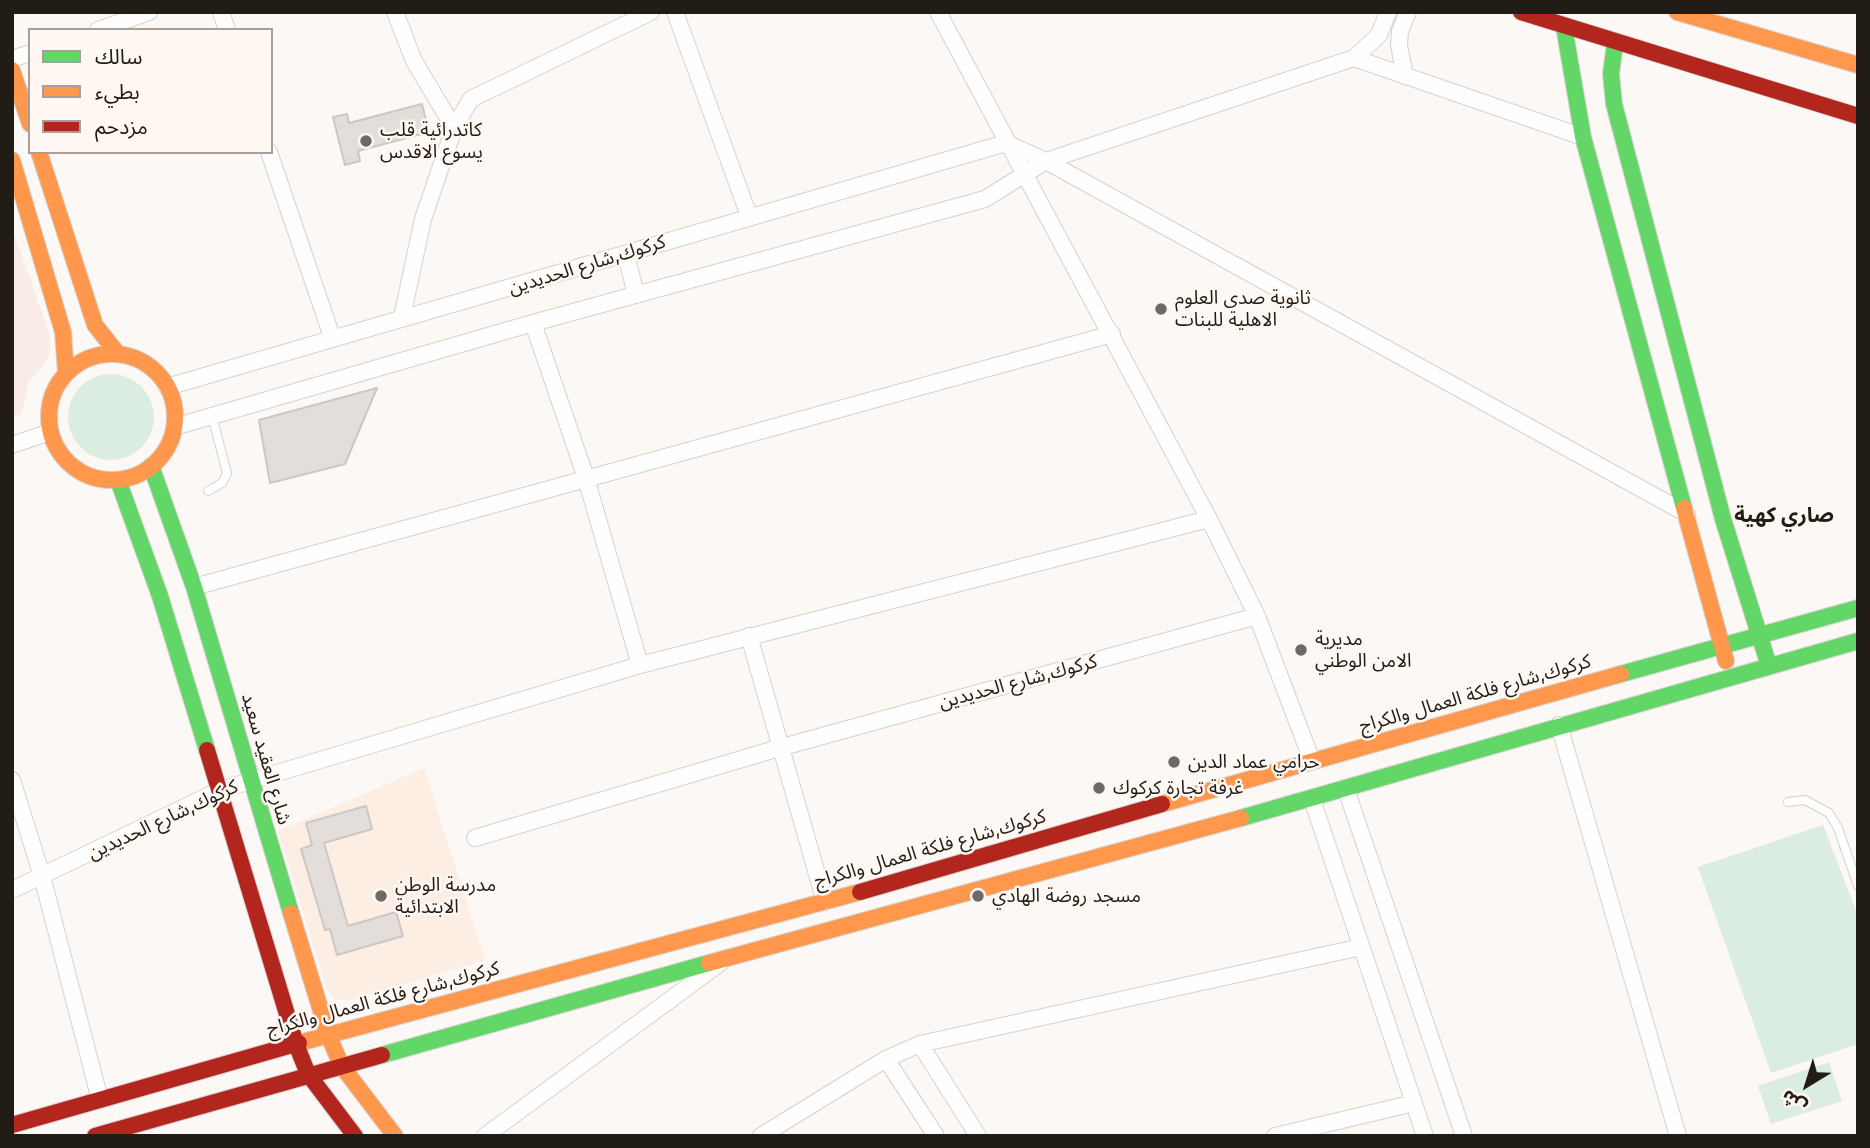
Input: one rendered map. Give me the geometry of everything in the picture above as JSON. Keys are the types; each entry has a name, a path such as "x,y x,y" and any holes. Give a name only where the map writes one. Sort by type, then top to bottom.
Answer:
{"street":[{"path":"104,28 149,12"},
{"path":"395,12 414,61 454,128"},
{"path":"402,317 424,219 454,128 471,100 651,12"},
{"path":"675,12 749,216"},
{"path":"938,12 1209,519 1257,616 1312,761"},
{"path":"1388,12 1379,34 1354,58 1583,137"},
{"path":"1405,76 1399,45 1400,31 1408,12"},
{"path":"1521,12 1858,116"},
{"path":"1676,12 1701,15 1858,65"},
{"path":"1564,27 1583,137 1687,514 1721,648 1732,677"},
{"path":"1615,43 1611,74 1614,104 1723,519 1758,638 1769,666"},
{"name":"كركوك,شارع الحديدين","path":"174,427 533,323 985,199 1046,161 1354,58"},
{"path":"12,70 28,118"},
{"path":"1006,143 1046,161 1687,514"},
{"name":"كركوك,شارع الحديدين","path":"167,387 1006,143"},
{"path":"40,154 95,324 118,354"},
{"path":"270,154 332,337"},
{"path":"12,160 17,191 63,332 66,373"},
{"path":"626,254 636,295"},
{"name":"كركوك,شارع الحديدين","path":"533,323 586,478 640,665"},
{"path":"194,587 1112,334"},
{"path":"118,354 147,365 167,387 173,407 174,427 170,442 151,466 136,475 118,480 100,479 75,468 57,449 50,432 48,411 54,391 66,373 82,361 100,355 118,354"},
{"path":"12,444 50,432"},
{"name":"شارع العقيد سعيد","path":"151,466 194,587 328,1034 341,1065 395,1136"},
{"path":"118,480 160,596 296,1044 309,1074 355,1136"},
{"name":"كركوك,شارع الحديدين","path":"12,890 218,791 250,781 640,665 1209,519"},
{"name":"كركوك,شارع فلكة العمال والكراج","path":"12,1125 328,1034 825,902 1312,761 1858,608"},
{"name":"كركوك,شارع الحديدين","path":"475,838 779,748 1257,616"},
{"path":"749,636 825,902"},
{"path":"95,1136 727,958 1312,799 1559,725 1858,641"},
{"path":"1559,725 1678,1136"},
{"path":"12,780 42,876 100,1100"},
{"path":"1346,789 1464,1136"},
{"path":"1312,799 1425,1136"},
{"path":"761,1136 886,1059 920,1044 1361,947"},
{"path":"485,1136 727,958"},
{"path":"920,1044 978,1136"},
{"path":"886,1059 936,1136"},
{"path":"1275,1136 1414,1103"}],"lane":[{"path":"208,491 222,483 227,473 212,416"},
{"path":"1787,802 1805,800 1829,813 1838,828 1858,886"}],"shaded area":[{"path":"12,228 50,335 50,352 45,363 28,383 22,414 12,417"},
{"name":"مدرسة الوطن الابتدائية","path":"424,768 485,960 355,999 336,1000 327,990 278,831"}],"green space":[{"path":"111,374 135,381 147,393 154,417 147,441 135,453 111,460 87,453 75,441 68,417 75,393 87,381"},
{"path":"1823,825 1858,916 1858,1044 1771,1073 1698,867"},
{"path":"1829,1062 1842,1101 1771,1124 1758,1086"}],"building":[{"name":"كاتدرائية قلب يسوع الاقدس","path":"422,104 429,132 358,151 360,161 345,165 333,117 347,114 349,123"},
{"path":"377,388 345,464 270,483 259,420"},
{"path":"366,806 372,829 324,843 348,926 396,912 403,936 337,955 330,929 325,930 301,849 312,845 306,823"}],"traffic: fast":[{"path":"1564,27 1583,137 1684,508"},
{"path":"1615,43 1611,74 1614,104 1723,519 1769,666"},
{"path":"151,466 194,587 291,913"},
{"path":"118,480 160,596 207,750"},
{"path":"1621,674 1858,608"},
{"path":"1241,818 1858,641"},
{"path":"382,1055 709,963"}],"traffic: slow":[{"path":"1677,12 1858,65"},
{"path":"12,70 28,118"},
{"path":"40,154 95,325 118,354"},
{"path":"12,160 63,332 66,373"},
{"path":"112,354 136,359 156,373 170,393 175,417 170,441 156,461 136,475 112,480 88,475 68,461 54,441 49,417 54,393 68,373 88,359 112,354"},
{"path":"1684,508 1726,661"},
{"path":"1162,804 1621,674"},
{"path":"709,963 1241,818"},
{"path":"299,1043 860,892"},
{"path":"291,913 328,1034 341,1065 395,1136"}],"traffic: jam":[{"path":"1521,12 1858,116"},
{"path":"207,750 296,1044 308,1074 355,1136"},
{"path":"860,892 1162,804"},
{"path":"12,1125 299,1043"},
{"path":"95,1136 382,1055"}],"place":[{"name":"كاتدرائية قلب يسوع الاقدس","path":"366,141"},
{"name":"ثانوية صدى العلوم الاهلية للبنات","path":"1161,309"},
{"name":"مديرية الامن الوطني","path":"1301,650"},
{"name":"حرامي عماد الدين","path":"1174,762"},
{"name":"غرفة تجارة كركوك","path":"1099,788"},
{"name":"مدرسة الوطن الابتدائية","path":"381,896"},
{"name":"مسجد روضة الهادي","path":"978,896"}],"district":[{"name":"صاري كهية","path":"1784,516"}]}
